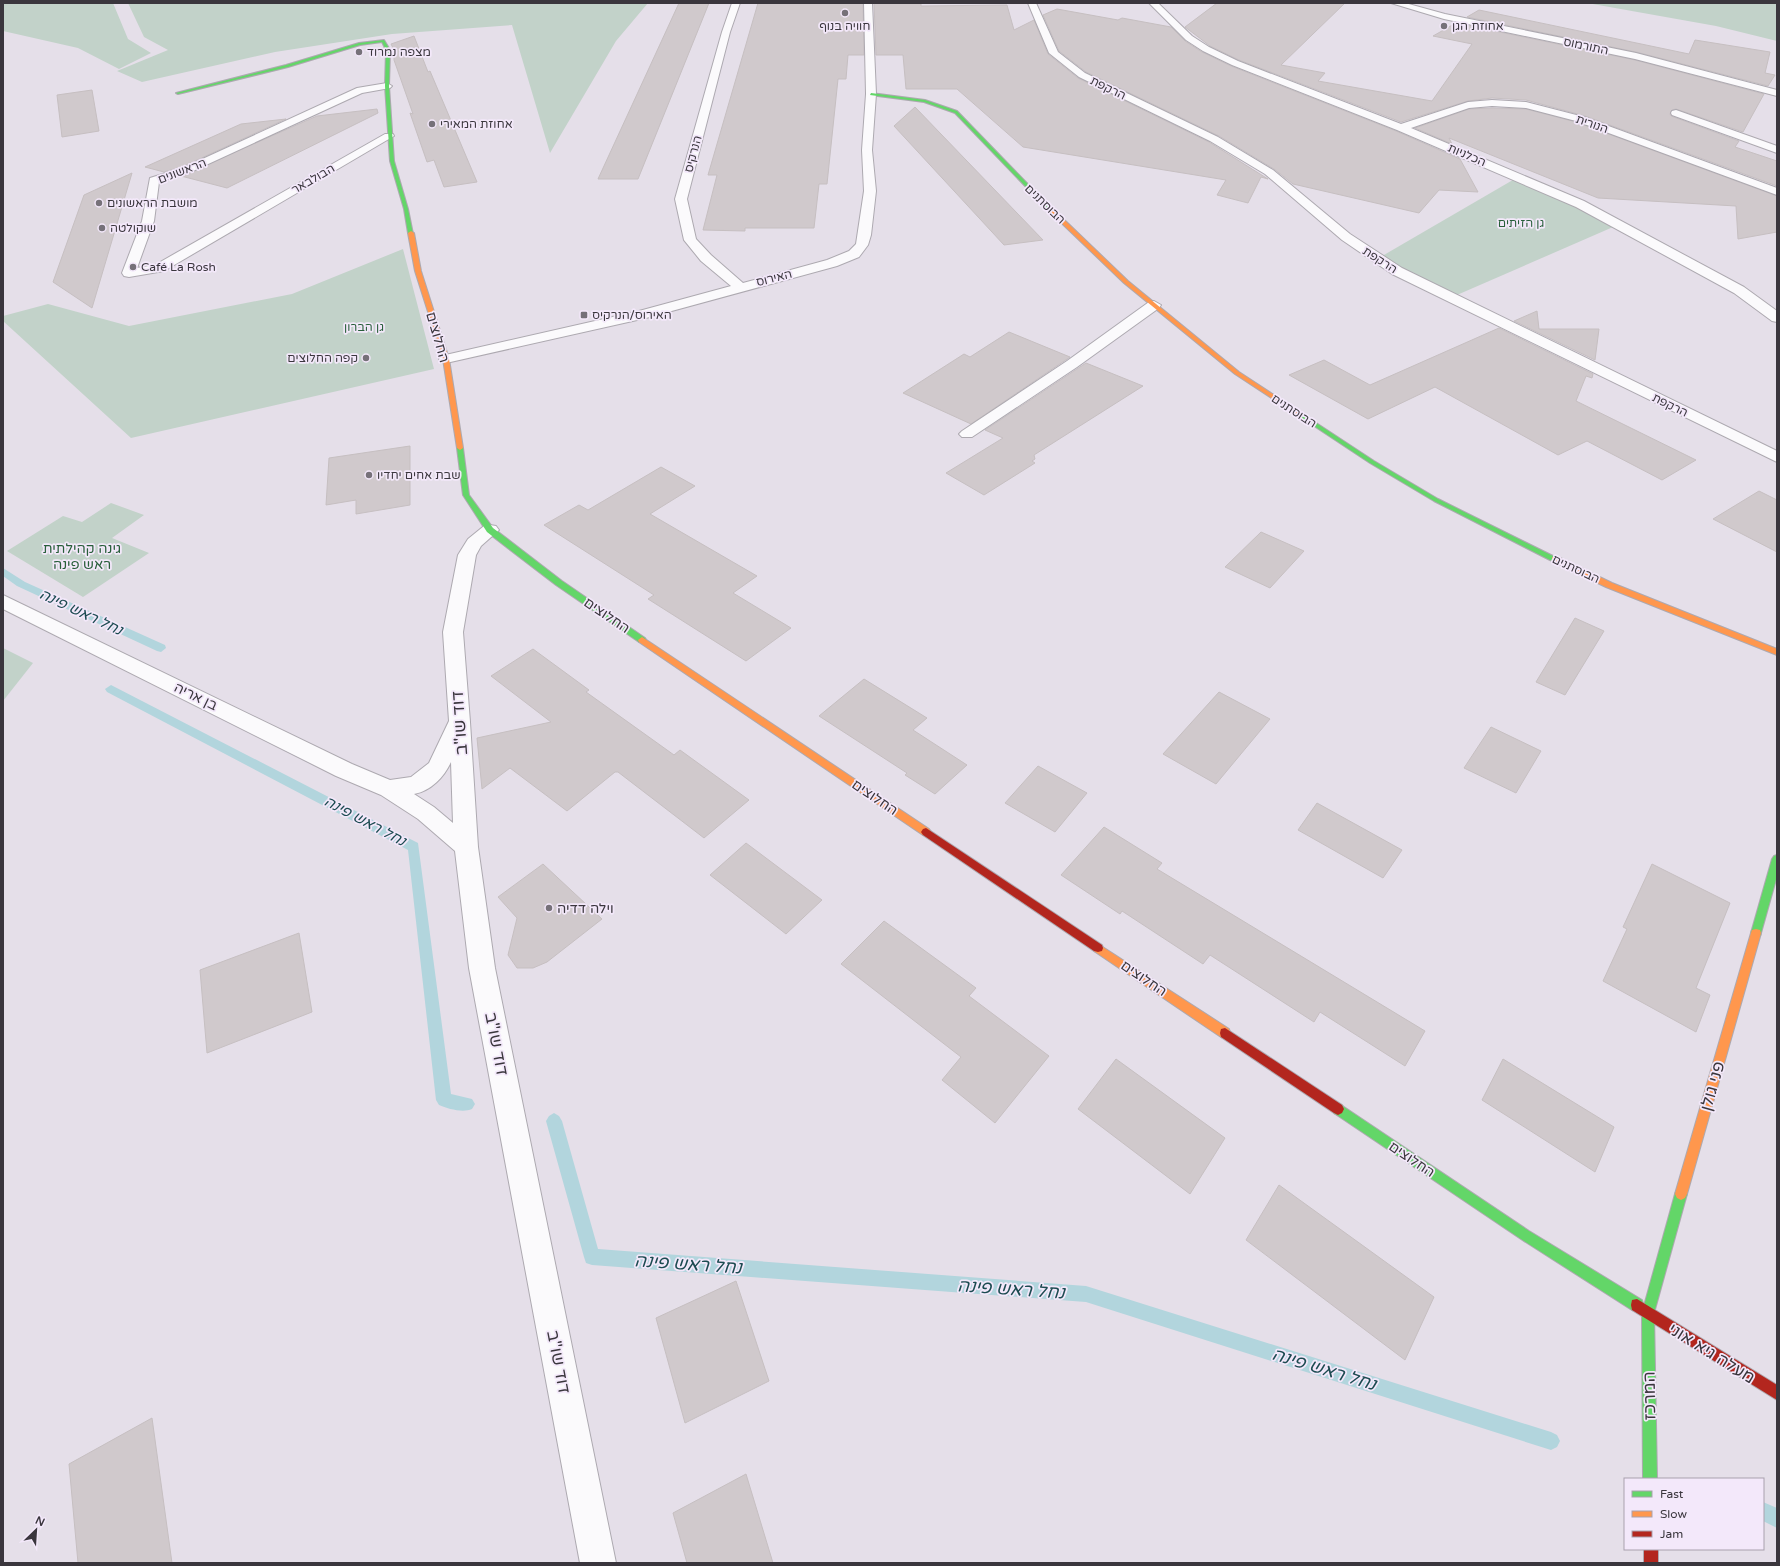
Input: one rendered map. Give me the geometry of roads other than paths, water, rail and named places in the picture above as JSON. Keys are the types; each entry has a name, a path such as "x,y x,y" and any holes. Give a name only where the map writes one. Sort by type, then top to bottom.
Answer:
{"street":[{"name":"הנרקיס","path":"736,3 726,32 681,198 690,240 706,258 740,287"},
{"name":"האירוס","path":"446,359 641,315 832,263 854,254 862,244 865,235 870,191 868,150 871,94 868,3"},
{"name":"הרקפת","path":"1032,3 1054,53 1082,75 1214,139 1269,172 1346,236 1397,271 1777,457"},
{"name":"הכלניות","path":"1154,3 1189,38 1206,49 1235,63 1401,128 1580,204 1739,290 1777,318"},
{"name":"התורמוס","path":"1395,3 1444,16 1636,56 1777,93"},
{"name":"החלוצים","path":"178,93 286,66 360,44 383,41 388,50 387,86 389,136 392,161 406,209 418,271 446,359 466,495 490,530 559,583 755,717 1512,1226 1648,1313"},
{"name":"הראשונים","path":"237,222 159,268 129,273 148,221 154,180 196,166 360,90 387,86"},
{"name":"הבוסתנים","path":"871,94 918,99 944,104 956,112 1028,188 1126,282 1237,373 1372,462 1436,500 1609,585 1777,652"},
{"name":"הנורית","path":"1401,128 1468,105 1492,103 1526,105 1580,119 1777,192"},
{"path":"1676,113 1777,150"},
{"name":"הבולבאר","path":"237,222 389,136"},
{"name":"דוד שו\"ב","path":"490,530 474,543 467,555 453,632 460,722 466,847 482,968 598,1563"},
{"name":"בן אריה","path":"3,601 337,766 389,789 426,813 466,847"},
{"path":"389,789 417,785 437,769 460,722"},
{"name":"פני גולן","path":"1648,1313 1663,1255 1777,859"},
{"name":"מעלה גיא אוני","path":"1648,1313 1777,1393"},
{"name":"המרכז","path":"1648,1313 1650,1478"},
{"path":"1651,1550 1651,1563"}],"lane":[{"path":"967,434 1072,364 1154,305"}],"waterway":[{"name":"נחל ראש פינה","path":"3,571 21,584 161,648"},
{"name":"נחל ראש פינה","path":"111,689 414,847 444,1100 467,1104"},
{"name":"נחל ראש פינה","path":"554,1121 592,1257 1086,1294 1551,1441"},
{"name":"נחל ראש פינה","path":"1764,1512 1777,1518"}],"place":[{"name":"חוויה בנוף","path":"845,13"},
{"name":"אחוזת הגן","path":"1444,26"},
{"name":"מצפה נמרוד","path":"359,52"},
{"name":"אחוזת המאירי","path":"432,124"},
{"name":"מושבת הראשונים","path":"99,203"},
{"name":"שוקולטה","path":"102,228"},
{"name":"Café La Rosh","path":"133,267"},
{"name":"האירוס/הנרקיס","path":"584,315"},
{"name":"קפה החלוצים","path":"366,358"},
{"name":"שבת אחים יחדיו","path":"369,475"},
{"name":"וילה דדיה","path":"549,908"}],"park label":[{"name":"גן הזיתים","path":"1521,223"},
{"name":"גן הברון","path":"364,327"},
{"name":"גינה קהילתית ראש פינה","path":"82,556"}]}
